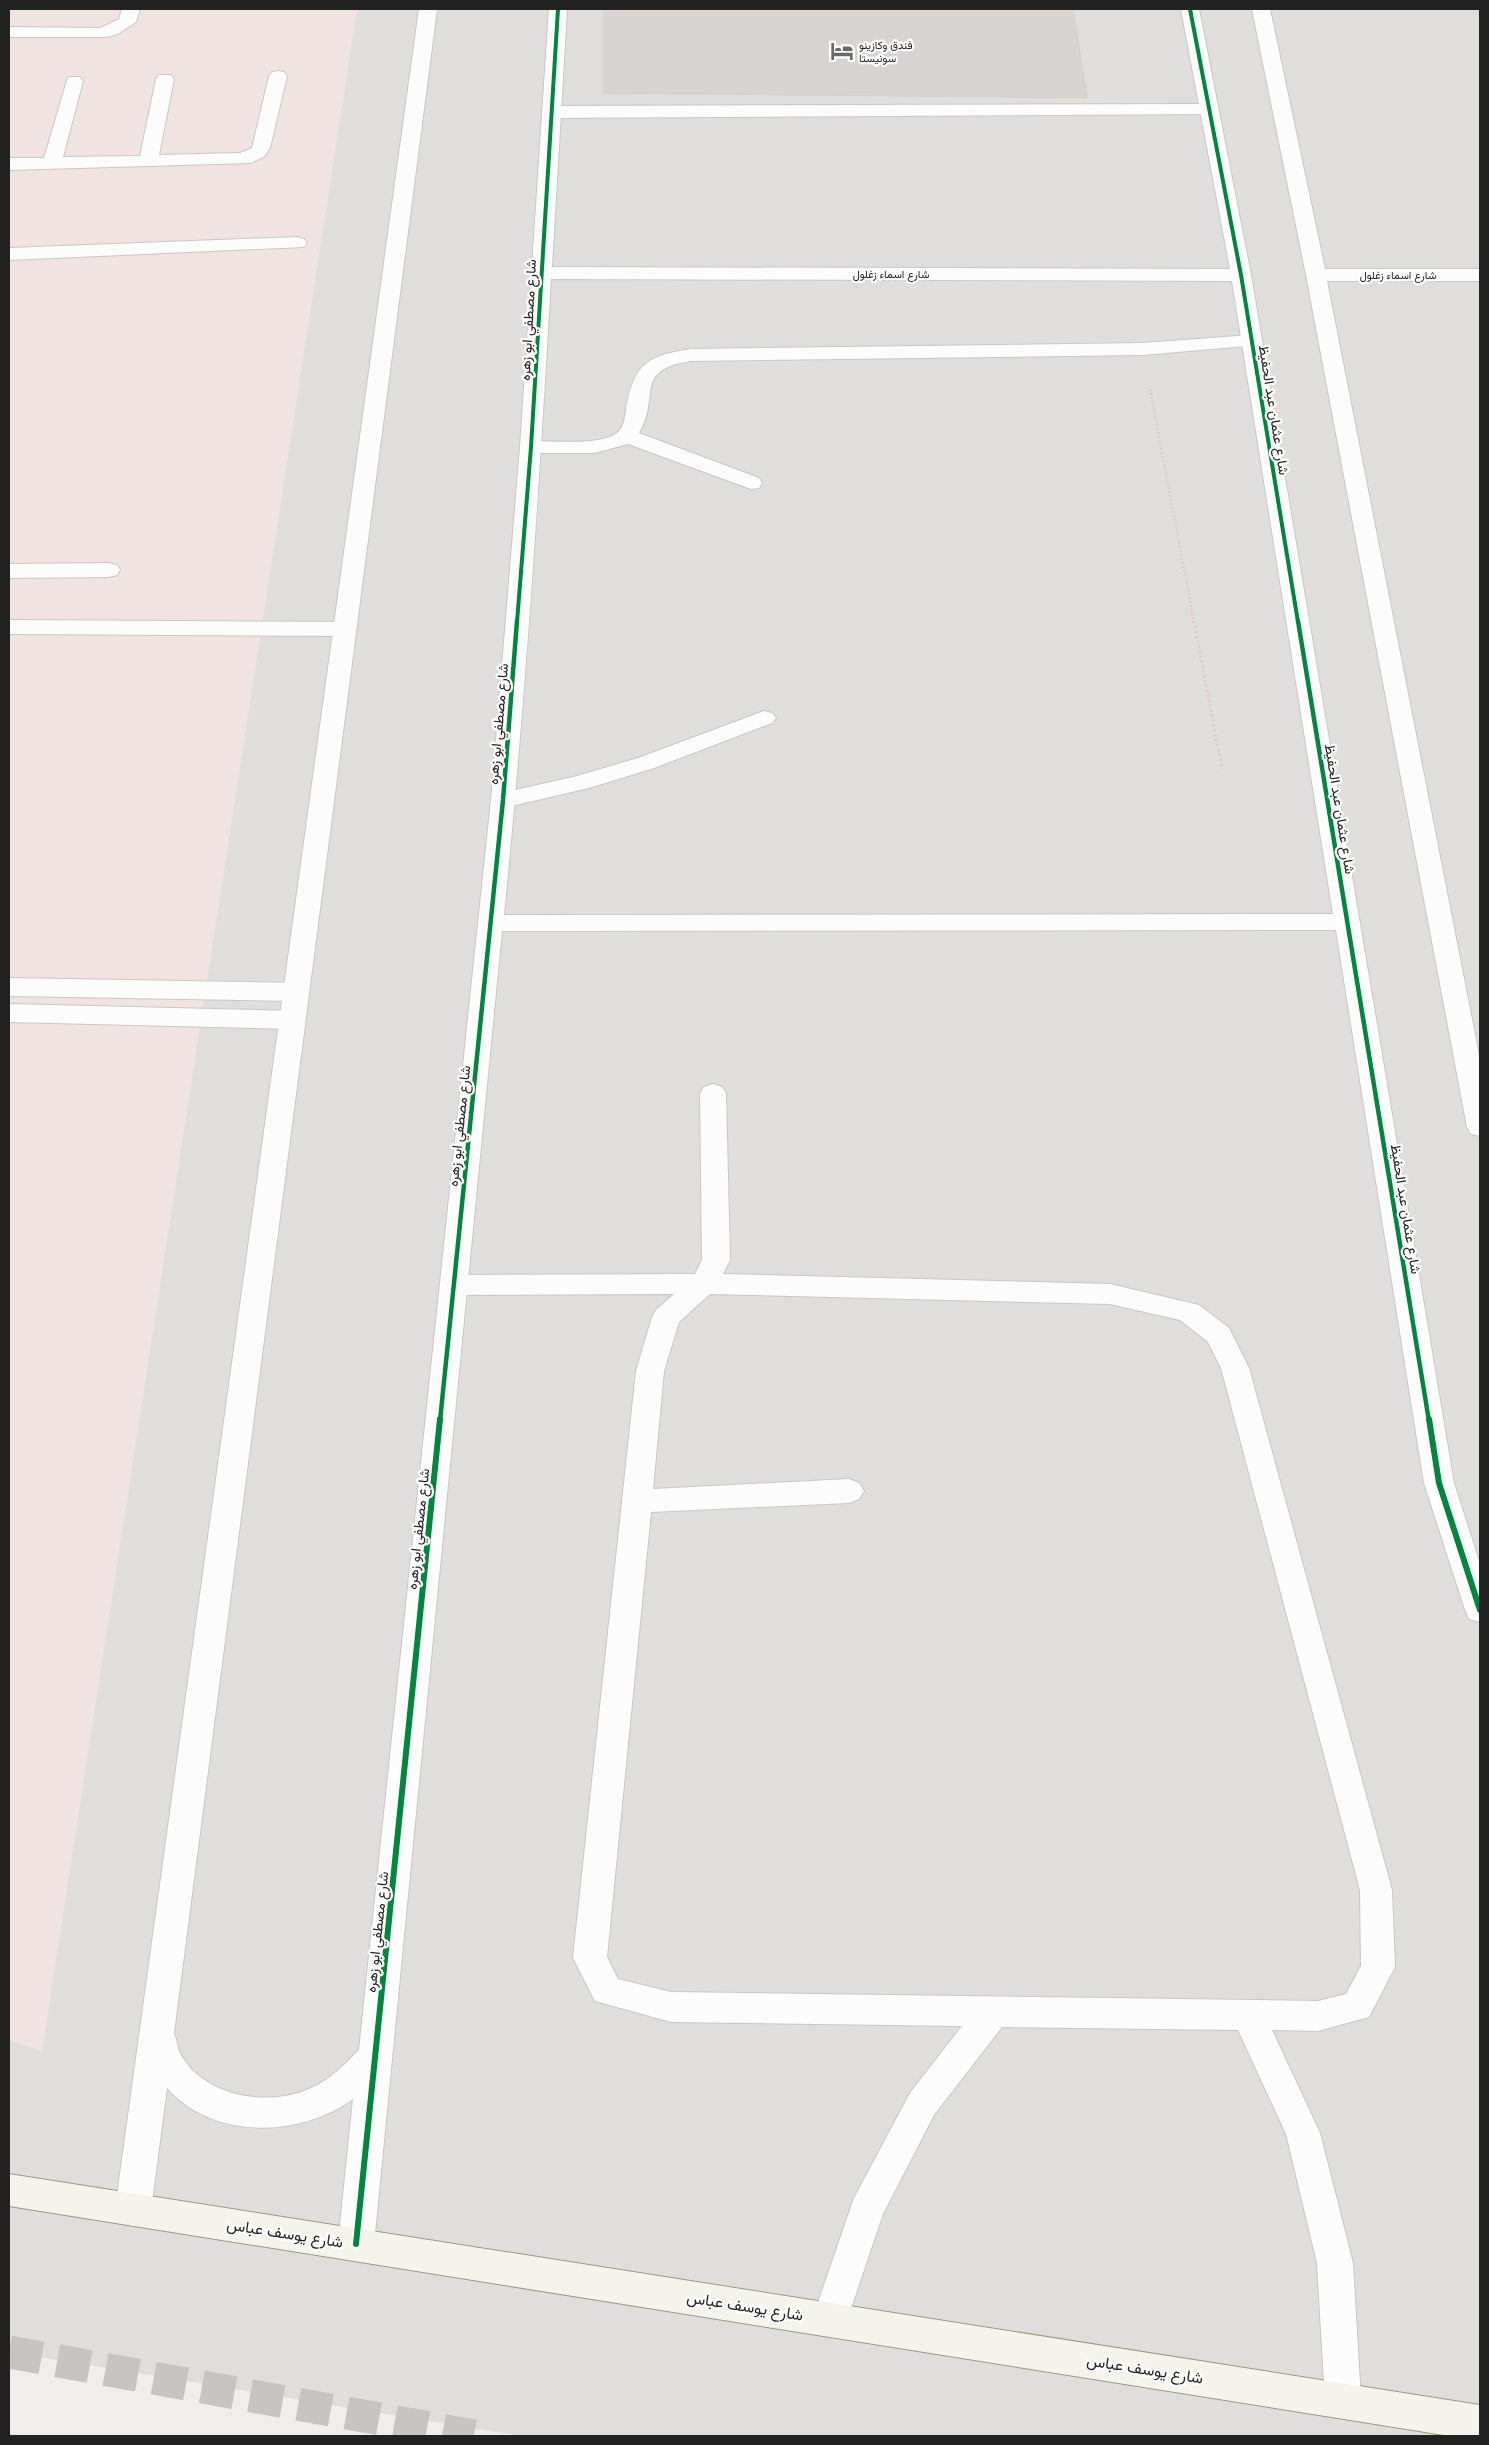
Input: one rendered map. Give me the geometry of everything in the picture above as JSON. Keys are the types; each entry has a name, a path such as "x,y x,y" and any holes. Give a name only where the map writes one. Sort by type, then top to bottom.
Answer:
{"main road":[{"name":"شارع يوسف عباس","path":"9,2190 1480,2423"}],"street":[{"path":"9,32 90,33 112,30 127,22 131,9"},
{"path":"134,2210 428,9"},
{"name":"شارع مصطفي ابو زهره","path":"356,2244 503,800 531,447 558,9"},
{"name":"شارع عثمان عبد الحفيظ","path":"1190,9 1240,275 1439,1483 1480,1610"},
{"path":"1261,9 1316,275 1480,1128"},
{"path":"9,164 235,160 258,152 261,148 278,76"},
{"path":"148,161 165,79"},
{"path":"52,163 74,81"},
{"path":"552,112 1209,110"},
{"path":"9,254 297,243"},
{"name":"شارع اسماء زغلول","path":"542,274 1240,275"},
{"name":"شارع اسماء زغلول","path":"1316,275 1480,275"},
{"path":"531,447 611,444 626,436 635,422 642,377 654,365 668,358 691,356 1143,349 1251,341"},
{"path":"626,436 750,483"},
{"path":"9,570 109,570"},
{"path":"9,627 345,629"},
{"path":"503,800 580,783 646,763 764,718"},
{"path":"491,923 1347,922"},
{"path":"9,987 296,992"},
{"path":"9,1013 292,1020"},
{"path":"454,1285 704,1284 1110,1294 1189,1312 1219,1335 1235,1368 1376,1890 1378,1967 1357,2006 1318,2016 671,2008 607,1991 590,1958 650,1371 666,1317 704,1284 716,1260 713,1093"},
{"path":"637,1501 850,1490"},
{"path":"830,2320 867,2210 922,2104 993,2012"},
{"path":"1248,2016 1303,2133 1333,2254 1343,2400"},
{"path":"157,2031 166,2061 185,2086 213,2104 246,2112 284,2112 320,2101 352,2081 376,2055"}],"path":[{"path":"1143,349 1222,769"}],"shaded area":[{"path":"9,9 1480,9 1480,2436 521,2436 9,2352"},
{"path":"9,9 357,9 42,2051 9,2040"}],"building":[{"name":"فندق وكازينو سونيستا","path":"604,9 1073,9 1087,98 604,93"}],"tunnel":[{"path":"9,2352 474,2436"}],"cycle path":[{"path":"356,2244 503,800 531,447 558,9"},
{"path":"1190,9 1241,275 1439,1483 1480,1610"}],"place":[{"name":"فندق وكازينو سونيستا","path":"842,51"}]}
